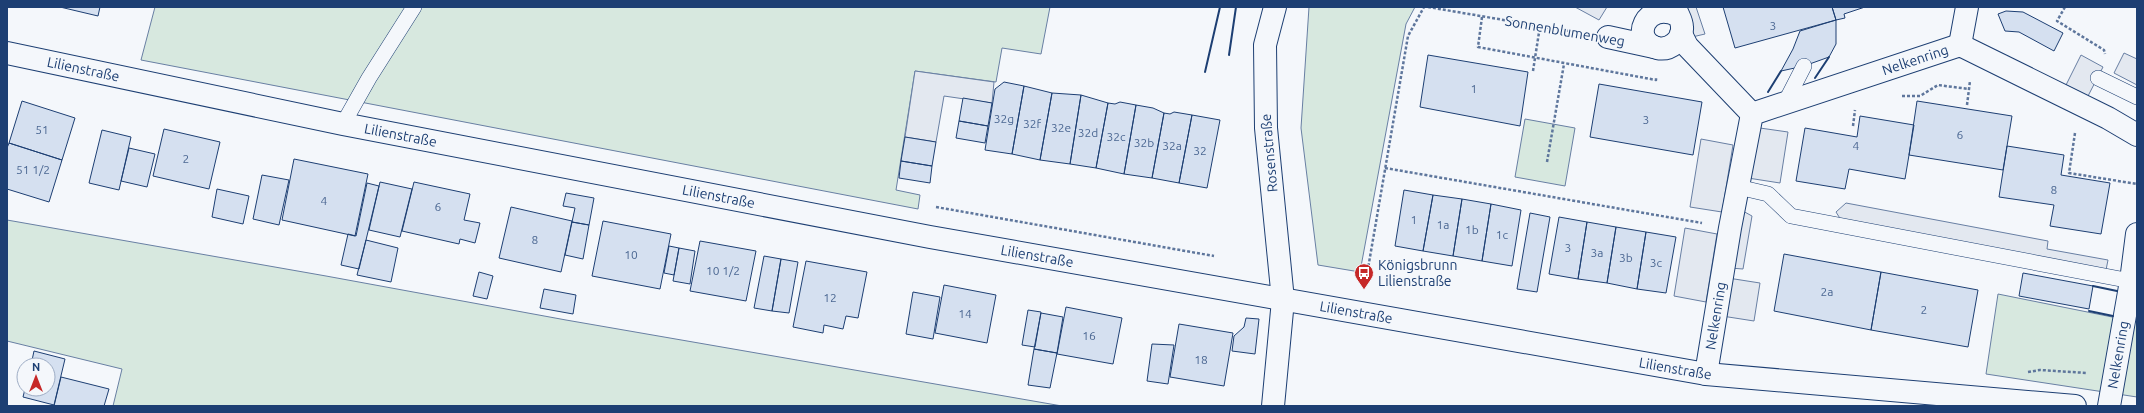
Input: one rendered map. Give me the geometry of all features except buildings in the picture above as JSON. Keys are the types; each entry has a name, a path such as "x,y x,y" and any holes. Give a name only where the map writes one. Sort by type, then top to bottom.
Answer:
{"street":[{"name":"Rosenstraße","path":"1273,406 1283,300 1265,101 1265,45 1275,7"},
{"path":"1960,45 1967,7"},
{"path":"1657,48 1674,45 1662,14"},
{"path":"1662,14 1687,46 1752,114"},
{"name":"Sonnenblumenweg","path":"1657,48 1645,38 1642,32 1644,20 1662,14"},
{"name":"Sonnenblumenweg","path":"1608,37 1657,48"},
{"name":"Nelkenring","path":"1706,374 1730,228 1752,114 1960,45 2137,135"},
{"name":"Lilienstraße","path":"7,53 343,124 930,237 1706,374 2075,406"},
{"name":"Nelkenring","path":"2109,406 2131,280 2137,234"}],"lane":[{"path":"343,124 369,78 414,7"},
{"path":"1784,103 1804,66"},
{"path":"2098,78 2137,97"},
{"path":"1738,187 1768,194 1791,216 2131,280"}],"path":[{"path":"1359,313 1408,36 1424,7"},
{"name":"Sonnenblumenweg","path":"1428,7 1608,37"},
{"path":"2065,7 2057,22 2104,50 2113,84"},
{"path":"1482,17 1478,47 1656,80 1657,48"},
{"path":"1533,71 1540,26"},
{"path":"1547,162 1564,64"},
{"path":"2080,105 2068,173 2137,184"},
{"path":"1385,168 1730,228"},
{"path":"936,207 1220,258"},
{"path":"2026,373 2040,370 2115,375"}],"shaded area":[{"path":"155,7 1050,7 1041,54 1002,48 996,82 915,71 896,190 920,195 918,209 141,60"},
{"path":"1309,7 1415,7 1406,24 1360,272 1318,265 1301,128"},
{"path":"1575,7 1607,7 1599,20"},
{"path":"1683,7 1696,7 1705,34 1692,37"},
{"path":"2124,53 2137,59 2137,85 2114,73"},
{"path":"2081,55 2103,67 2088,96 2066,85"},
{"path":"915,71 994,82 992,103 944,96 936,142 905,137"},
{"path":"1525,119 1575,128 1565,186 1515,177"},
{"path":"1760,128 1788,132 1780,183 1748,178"},
{"path":"1701,139 1733,145 1722,212 1690,207"},
{"path":"1846,203 2048,241 2047,249 2108,260 2105,275 1846,228 1836,212"},
{"path":"1741,210 1752,216 1743,269 1730,268"},
{"path":"7,220 566,320 1062,406 113,406 122,369 7,341"},
{"path":"1685,228 1717,234 1706,302 1674,296"},
{"path":"1728,278 1760,283 1754,321 1722,316"},
{"path":"1998,294 2137,322 2137,397 1986,374"}],"wall":[{"path":"1205,72 1220,7"},
{"path":"1229,55 1236,7"},
{"path":"1815,78 1829,57"},
{"path":"1768,92 1781,71"},
{"path":"2093,286 2117,291"},
{"path":"2089,311 2113,316"}],"place":[{"name":"Königsbrunn Lilienstraße","path":"1364,290"}]}
